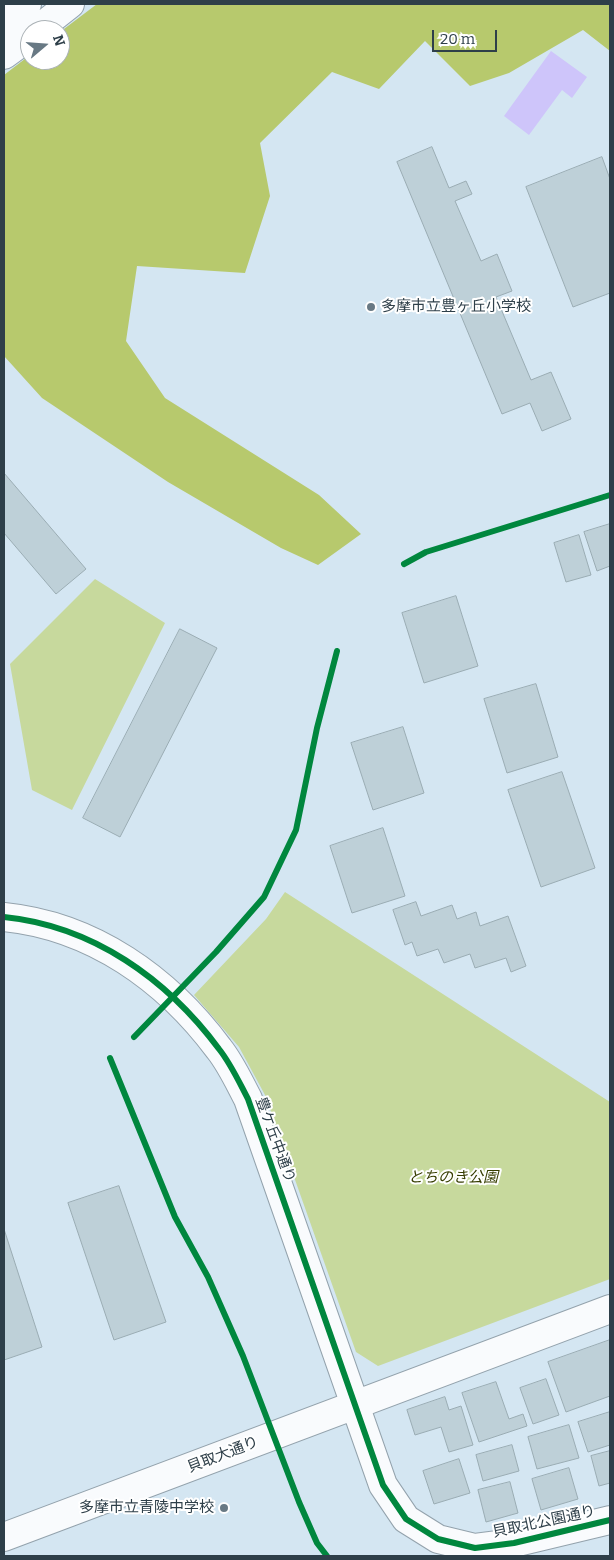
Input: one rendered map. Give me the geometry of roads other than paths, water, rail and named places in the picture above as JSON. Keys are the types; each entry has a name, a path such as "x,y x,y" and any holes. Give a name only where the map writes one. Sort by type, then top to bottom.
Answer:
{"street":[{"path":"4,23 28,4"},
{"path":"50,20 70,4"},
{"path":"4,55 20,43"},
{"name":"豊ケ丘中通り","path":"4,917 19,918 62,930 108,949 150,976 172,995 220,1050 248,1099 356,1405"},
{"name":"貝取大通り","path":"4,1537 610,1309"},
{"name":"貝取北公園通り","path":"356,1405 383,1485 406,1519 438,1539 475,1548 514,1543 610,1520"}],"place":[{"name":"多摩市立豊ヶ丘小学校","path":"371,307"},
{"name":"多摩市立青陵中学校","path":"224,1508"}],"park label":[{"name":"とちのき公園","path":"453,1178"}]}
